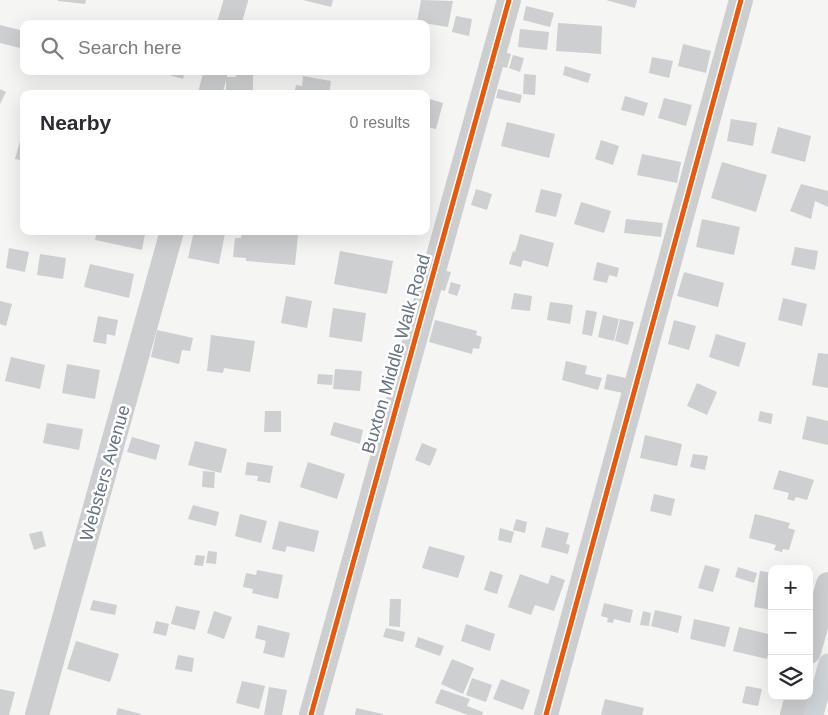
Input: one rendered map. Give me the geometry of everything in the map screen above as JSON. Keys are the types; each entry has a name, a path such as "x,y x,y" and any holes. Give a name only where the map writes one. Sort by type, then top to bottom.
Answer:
{"street":[{"path":"230,20 236,0"},
{"name":"Buxton Middle Walk Road","path":"310,715 509,0"},
{"path":"546,715 741,0"},
{"path":"211,90 215,75"},
{"name":"Websters Avenue","path":"37,715 171,235"},
{"path":"813,638 828,584"},
{"path":"792,715 796,700"}],"building":[{"path":"58,0 86,0 85,4"},
{"path":"303,0 333,0 331,7"},
{"path":"421,0 453,1 448,27 430,24 430,20 417,20"},
{"path":"606,0 637,0 635,8"},
{"path":"526,6 554,13 550,27 523,20"},
{"path":"456,16 472,19 469,36 452,32"},
{"path":"558,23 602,26 601,54 556,51"},
{"path":"0,25 20,30 20,48 0,43"},
{"path":"520,29 549,32 547,50 518,47"},
{"path":"683,44 711,51 706,73 678,66"},
{"path":"503,52 511,54 507,68 499,66"},
{"path":"513,55 524,58 520,72 509,68"},
{"path":"652,57 673,61 669,78 649,73"},
{"path":"565,66 591,74 588,83 563,75"},
{"path":"524,74 536,75 535,95 523,94"},
{"path":"170,75 184,75 183,79"},
{"path":"236,75 253,75 253,90 226,90 226,77 236,77"},
{"path":"303,76 331,81 330,90 295,90 296,85 302,86"},
{"path":"0,89 6,92 0,104"},
{"path":"498,89 522,95 520,103 496,98"},
{"path":"625,96 648,103 644,116 621,110"},
{"path":"664,98 692,105 686,126 658,118"},
{"path":"430,99 443,103 436,129 430,128"},
{"path":"731,119 757,123 753,146 727,141"},
{"path":"507,122 555,134 549,158 501,146"},
{"path":"778,127 811,136 805,162 771,153"},
{"path":"601,140 619,146 613,165 595,159"},
{"path":"20,141 20,160 15,159"},
{"path":"642,154 681,162 677,183 637,175"},
{"path":"722,162 767,175 756,212 711,198"},
{"path":"801,184 828,191 828,207 815,201 811,219 790,211"},
{"path":"476,189 492,194 487,210 471,205"},
{"path":"541,189 562,194 556,217 535,212"},
{"path":"581,202 611,211 604,233 574,224"},
{"path":"626,219 663,223 661,237 624,233"},
{"path":"702,219 740,227 734,255 696,247"},
{"path":"520,234 554,243 548,267 523,260 521,267 509,264 513,251 515,252"},
{"path":"96,235 145,235 142,250 95,240"},
{"path":"193,235 225,235 219,264 188,258"},
{"path":"242,235 298,235 295,265 246,261 246,258 233,257 235,238 241,238"},
{"path":"795,247 818,251 815,270 791,265"},
{"path":"9,248 29,252 25,272 6,268"},
{"path":"340,251 393,261 387,294 334,284"},
{"path":"40,254 66,258 63,279 37,275"},
{"path":"597,262 619,268 617,277 609,275 607,283 593,280"},
{"path":"90,264 134,274 129,298 84,287"},
{"path":"442,270 451,272 445,291 437,289"},
{"path":"684,272 724,283 718,307 677,296"},
{"path":"451,282 461,285 457,296 448,293"},
{"path":"514,293 532,296 530,311 511,309"},
{"path":"286,296 312,301 307,328 281,323"},
{"path":"783,298 807,304 802,326 778,320"},
{"path":"0,301 12,304 6,326 0,324"},
{"path":"550,302 573,305 570,324 547,320"},
{"path":"333,308 366,313 362,342 329,337"},
{"path":"586,310 597,312 592,336 582,334"},
{"path":"603,315 619,319 614,341 598,337"},
{"path":"98,316 118,320 115,336 107,334 106,344 93,342"},
{"path":"620,319 634,322 628,345 615,341"},
{"path":"435,320 477,331 476,335 482,337 479,349 473,348 472,354 429,342"},
{"path":"674,320 696,326 689,350 668,344"},
{"path":"157,330 193,338 190,351 182,350 179,364 151,357"},
{"path":"716,334 746,343 739,367 709,357"},
{"path":"211,335 255,341 250,372 224,368 223,373 207,371"},
{"path":"818,353 828,354 828,388 812,385"},
{"path":"11,357 45,365 40,389 5,381"},
{"path":"566,361 587,366 585,374 602,378 598,390 562,380"},
{"path":"67,364 100,370 95,399 62,393"},
{"path":"335,369 362,371 360,391 333,389"},
{"path":"318,374 333,375 332,385 317,384"},
{"path":"607,374 626,378 623,393 604,389"},
{"path":"697,383 717,392 707,415 687,406"},
{"path":"265,411 281,411 281,432 264,432"},
{"path":"760,411 773,414 771,424 758,421"},
{"path":"807,416 828,421 828,445 802,439"},
{"path":"334,422 363,430 360,444 330,435"},
{"path":"47,423 83,429 79,450 43,443"},
{"path":"645,435 682,444 677,466 640,458"},
{"path":"132,437 160,445 156,460 127,452"},
{"path":"195,441 227,449 221,473 188,465"},
{"path":"422,443 437,449 430,466 415,460"},
{"path":"693,454 708,456 705,470 690,467"},
{"path":"247,462 273,466 270,483 257,481 258,476 245,475"},
{"path":"308,462 345,474 337,499 300,487"},
{"path":"779,470 814,480 807,500 796,497 794,501 787,499 789,493 773,489"},
{"path":"203,471 215,472 214,488 202,487"},
{"path":"654,494 675,499 671,516 650,511"},
{"path":"193,505 219,512 216,526 188,519"},
{"path":"240,514 267,521 261,543 235,536"},
{"path":"755,514 790,523 788,528 795,530 789,550 783,549 782,552 774,550 776,545 749,538"},
{"path":"516,519 527,522 525,533 513,530"},
{"path":"279,521 319,531 314,552 287,546 285,552 272,549"},
{"path":"546,527 569,533 566,544 570,545 568,554 541,547"},
{"path":"500,528 514,532 511,543 498,540"},
{"path":"42,531 46,546 34,550 29,534"},
{"path":"429,546 465,556 458,578 422,568"},
{"path":"208,551 217,552 216,564 206,563"},
{"path":"196,555 205,556 203,566 194,565"},
{"path":"705,565 720,569 713,592 698,588"},
{"path":"738,567 757,573 754,583 735,577"},
{"path":"257,570 283,575 278,599 252,593 253,589 243,587 246,573 256,575"},
{"path":"490,571 503,575 497,594 484,590"},
{"path":"760,571 768,572 768,609 754,607"},
{"path":"520,574 548,584 551,575 565,580 554,611 535,605 531,615 508,607"},
{"path":"390,599 401,599 400,627 389,626"},
{"path":"93,600 117,605 115,615 90,610"},
{"path":"604,603 633,610 630,623 614,619 613,623 607,622 608,618 601,616"},
{"path":"176,606 200,611 195,630 171,624"},
{"path":"655,610 682,616 678,633 651,626"},
{"path":"214,611 232,617 224,639 207,633"},
{"path":"643,611 651,613 649,626 640,625"},
{"path":"694,619 730,627 725,647 690,639"},
{"path":"156,621 169,624 166,636 153,633"},
{"path":"466,624 495,634 490,651 461,641"},
{"path":"258,625 290,633 284,658 263,653 266,641 255,638"},
{"path":"739,627 768,634 767,659 733,651"},
{"path":"386,628 405,632 403,642 383,637"},
{"path":"418,637 444,646 440,656 415,647"},
{"path":"76,641 119,654 110,682 67,669"},
{"path":"178,655 194,658 192,672 175,669"},
{"path":"452,659 474,668 463,694 441,684"},
{"path":"472,678 492,685 486,702 466,695"},
{"path":"501,679 530,690 523,710 493,699"},
{"path":"242,681 265,686 259,709 236,703"},
{"path":"746,686 762,689 758,706 742,703"},
{"path":"269,687 287,690 282,715 264,715"},
{"path":"0,689 15,692 9,715 0,715"},
{"path":"441,689 470,699 467,706 483,712 482,715 468,715 435,703"},
{"path":"605,699 644,708 642,715 601,715"},
{"path":"118,708 141,714 116,715"},
{"path":"356,708 383,714 383,715 355,715"}],"waterway":[{"path":"814,715 828,663"}],"cycle path":[{"path":"311,715 509,0"},
{"path":"546,715 741,0"}]}
